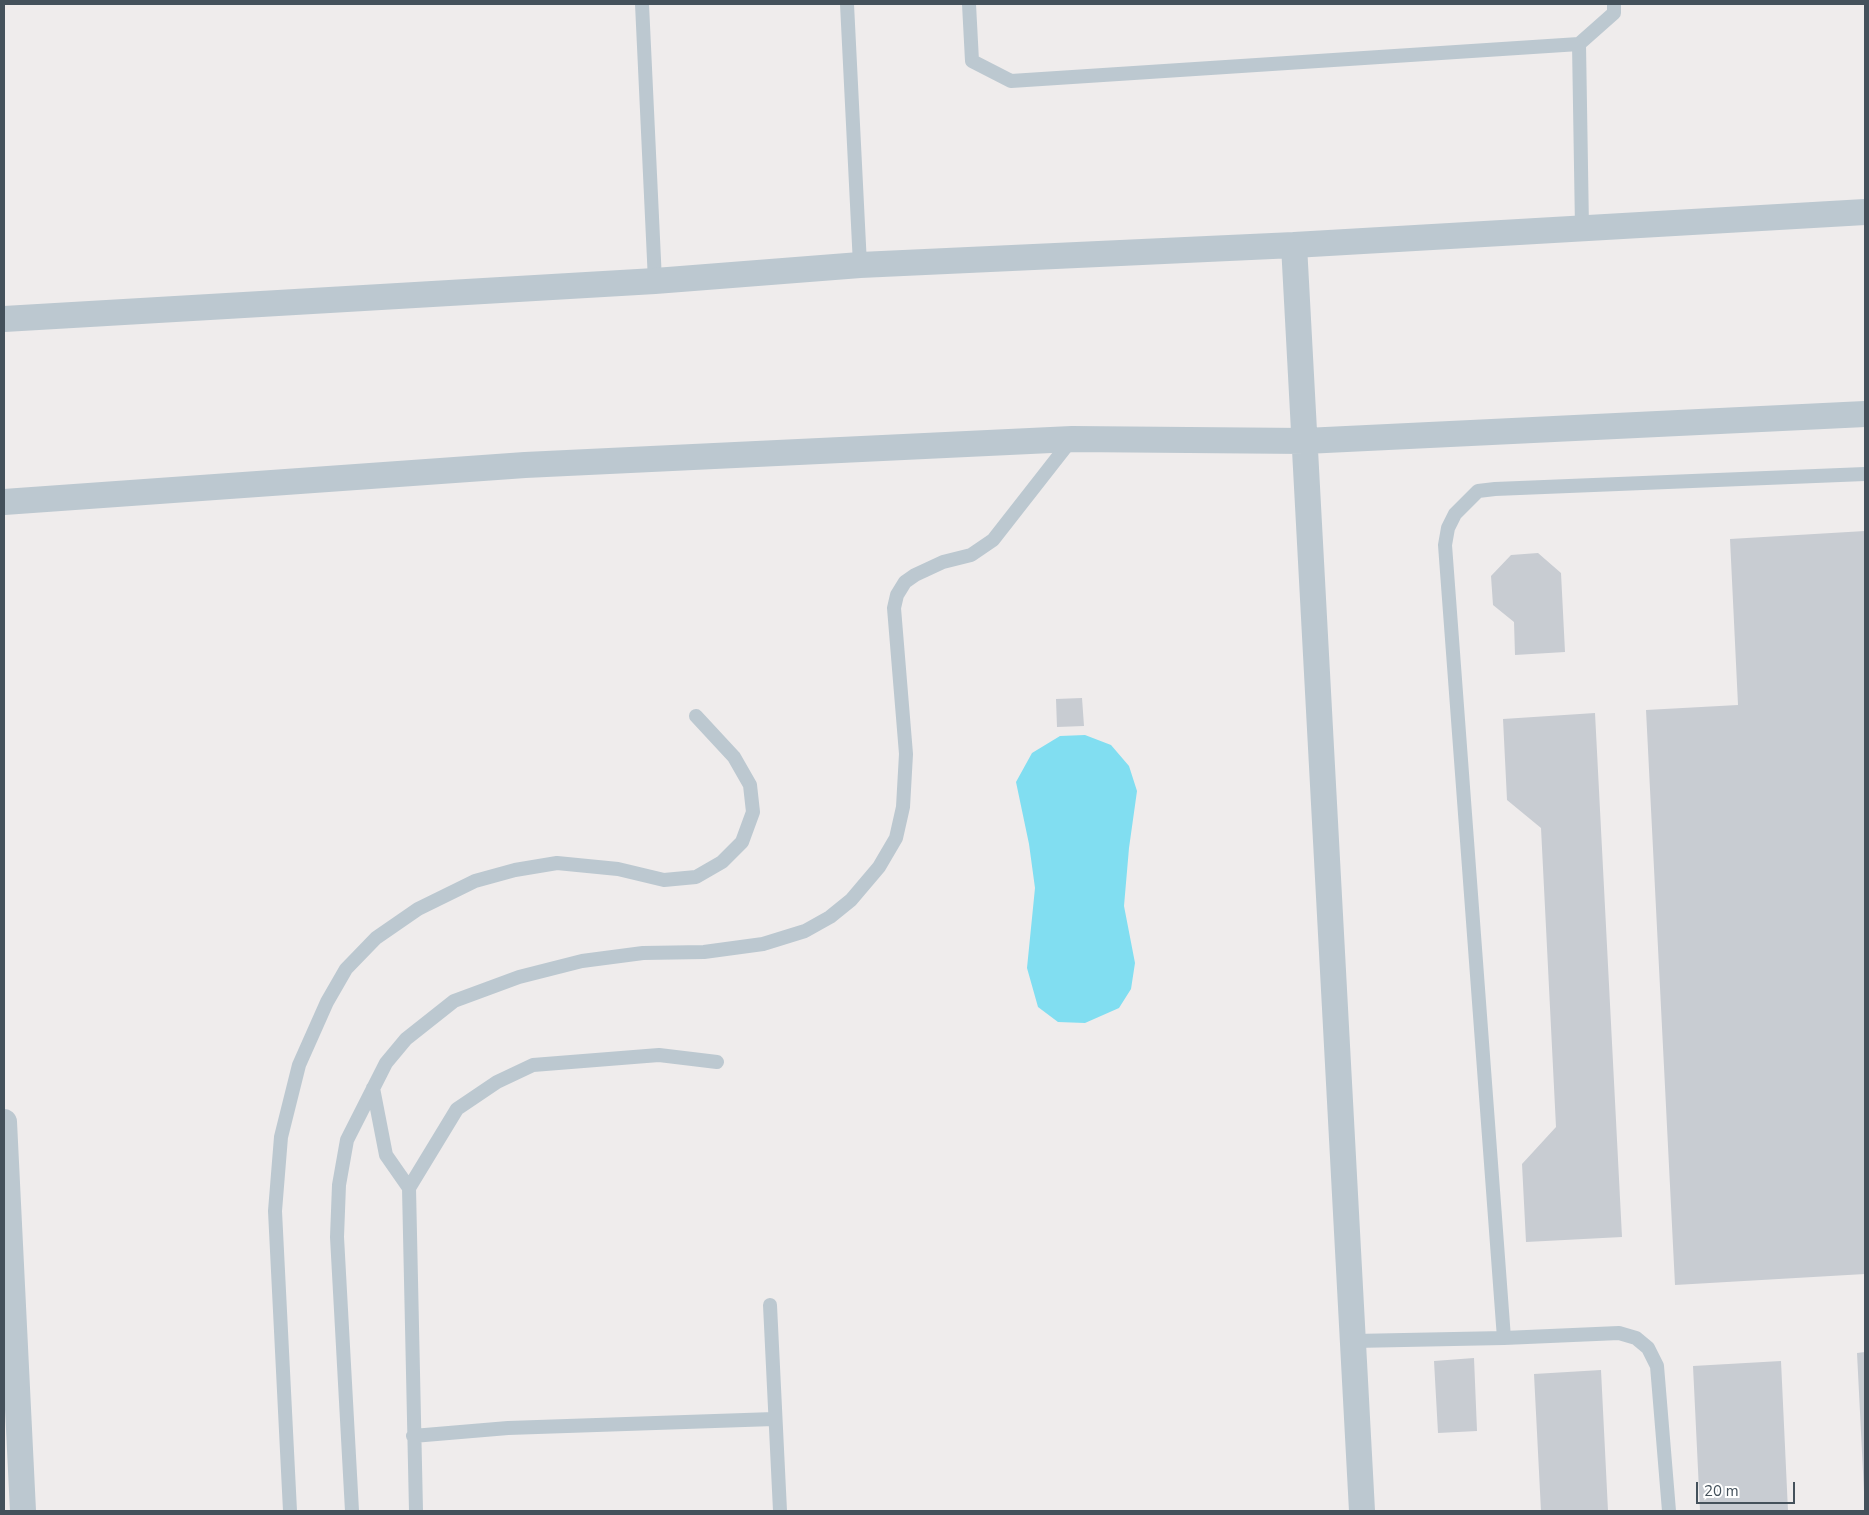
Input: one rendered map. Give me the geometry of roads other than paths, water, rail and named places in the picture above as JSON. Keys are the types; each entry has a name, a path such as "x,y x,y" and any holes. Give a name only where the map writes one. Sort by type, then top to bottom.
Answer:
{"street":[{"path":"4,319 655,281 860,265 1294,245 1865,212"},
{"path":"1294,245 1362,1511"},
{"path":"4,502 525,465 1072,440 1305,441 1865,414"},
{"path":"4,1122 23,1511"}],"lane":[{"path":"642,4 655,281"},
{"path":"847,4 860,265"},
{"path":"969,4 972,61 1011,81 1579,44 1614,13 1614,4"},
{"path":"1579,44 1582,228"},
{"path":"352,1511 337,1237 339,1185 347,1140 386,1063 406,1039 454,1000 519,977 582,961 643,953 704,952 763,944 805,931 830,917 851,900 879,868 896,838 903,808 906,754 894,608 896,595 905,582 915,575 943,562 971,555 993,540 1072,440"},
{"path":"1504,1338 1445,545 1448,528 1465,501 1478,491 1495,488 1865,474"},
{"path":"290,1511 276,1211 281,1137 299,1065 327,1002 346,969 376,938 418,909 475,881 515,870 557,863 618,869 664,880 696,877 722,862 742,842 753,812 750,785 734,757 696,716"},
{"path":"416,1511 412,1436 409,1188 457,1109 497,1082 532,1066 583,1060 659,1055 717,1062"},
{"path":"373,1088 386,1155 409,1188"},
{"path":"770,1305 774,1420 780,1511"},
{"path":"1354,1341 1504,1338 1619,1333 1636,1338 1648,1348 1657,1366 1669,1511"},
{"path":"412,1436 508,1428 774,1420"}],"water":[{"path":"1085,735 1111,745 1129,766 1137,791 1129,848 1124,906 1135,963 1131,989 1119,1008 1085,1023 1058,1022 1038,1007 1027,968 1035,888 1029,844 1016,782 1032,753 1060,736"}]}
